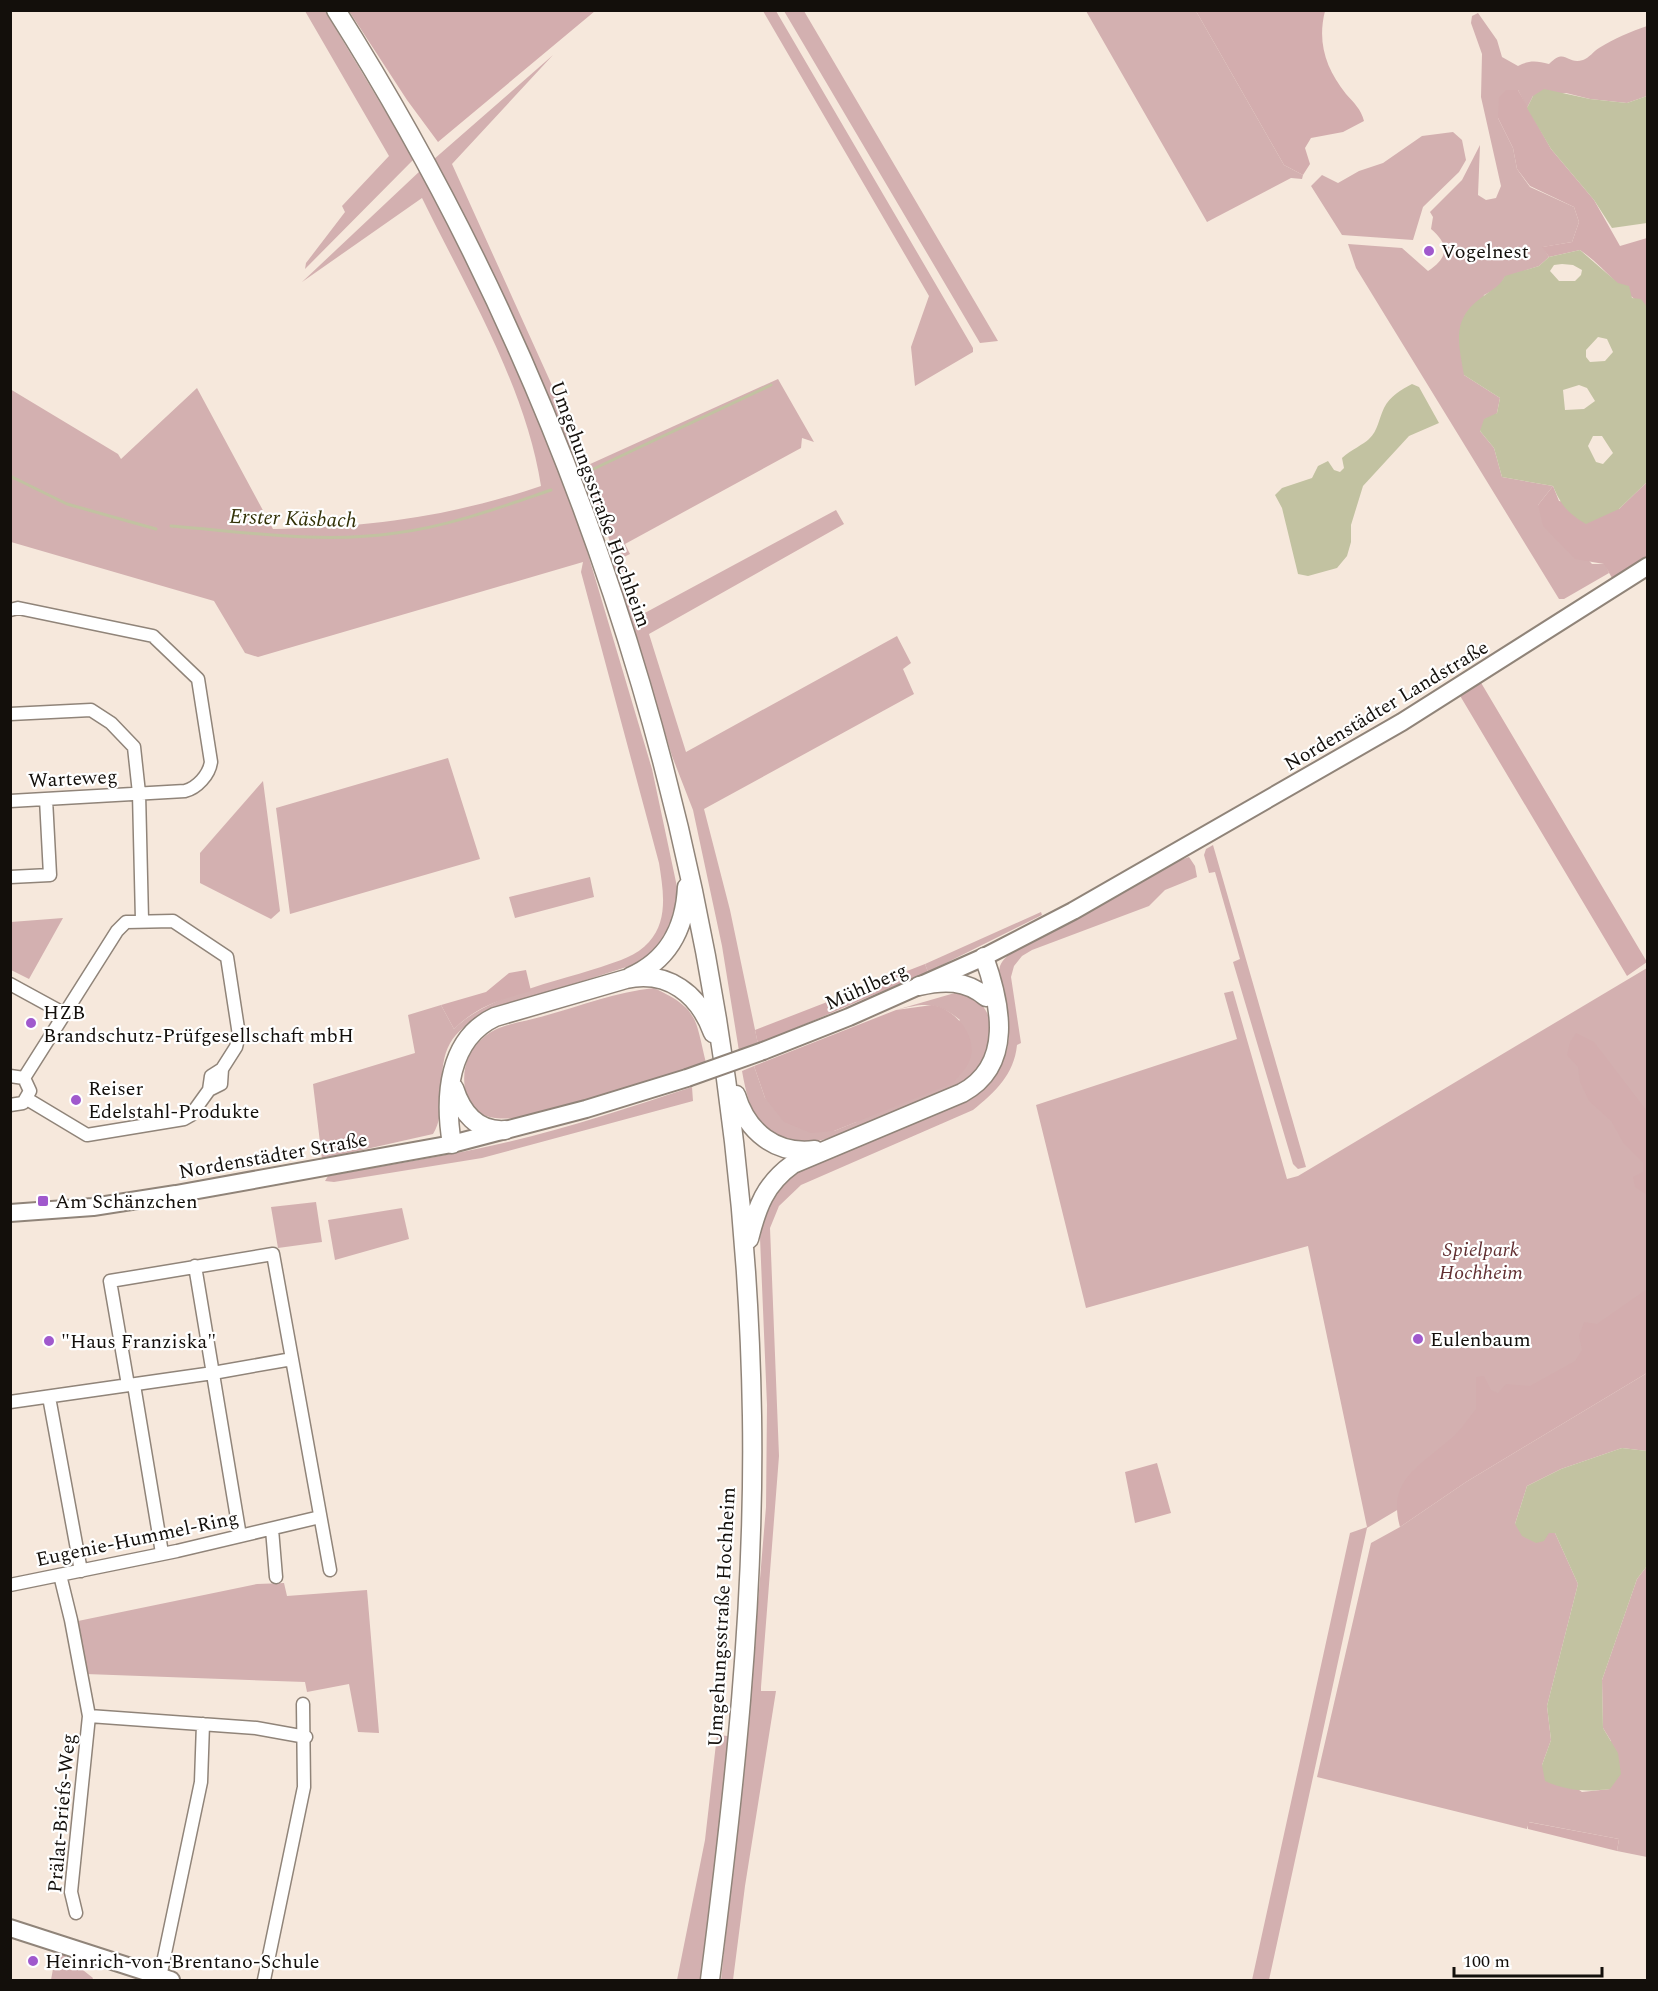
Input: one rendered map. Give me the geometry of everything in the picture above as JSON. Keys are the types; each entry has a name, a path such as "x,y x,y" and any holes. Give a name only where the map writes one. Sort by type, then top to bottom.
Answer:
{"main road":[{"name":"Umgehungsstraße Hochheim","path":"336,10 408,130 461,230 513,338 560,449 624,627 657,738 688,862 723,1050"},
{"name":"Nordenstädter Landstraße","path":"984,957 1142,872 1402,722 1647,566"},
{"path":"626,979 657,960 678,933 686,910 688,862"},
{"path":"984,957 979,975 986,997 997,1014"},
{"path":"745,1255 756,1210 770,1184 793,1164 826,1148 962,1093 977,1084 988,1071 997,1054 1000,1034 991,976 984,957"},
{"name":"Mühlberg","path":"687,1078 763,1051 984,957"},
{"path":"455,1143 452,1083 454,1061 462,1045 473,1031 487,1021 626,979 643,976 660,978 690,994 704,1012 726,1075"},
{"path":"919,986 948,981 963,983 986,997"},
{"path":"723,1050 741,1197 745,1255"},
{"path":"723,1050 740,1110 757,1133 772,1144 789,1150 808,1151 826,1148"},
{"name":"Nordenstädter Straße","path":"10,1213 46,1211 176,1194 455,1143 687,1078"},
{"path":"452,1083 464,1125 455,1143"},
{"path":"459,1103 468,1116 478,1124 491,1130 505,1130"},
{"name":"Nordenstädter Straße","path":"10,1224 46,1211"},
{"name":"Umgehungsstraße Hochheim","path":"710,1980 730,1820 748,1599 752,1419 745,1255"},
{"path":"10,1928 165,1979"}],"street":[{"name":"Warteweg","path":"10,610 18,608 148,633 195,675 211,762 208,772 193,788 10,801"},
{"path":"10,714 91,710 97,712 134,747 139,793 142,920"},
{"path":"10,876 50,875 46,799"},
{"path":"24,1078 121,926 131,920 173,921 227,957 239,1035 236,1047 222,1069 221,1084 209,1090 191,1114 184,1119 87,1135 27,1099"},
{"path":"10,984 65,1014"},
{"path":"10,1076 24,1078 30,1086 27,1099 19,1105 10,1104"},
{"path":"162,1553 110,1281 273,1254 330,1570"},
{"path":"195,1266 240,1536"},
{"path":"10,1401 213,1373 292,1359"},
{"path":"50,1397 81,1571"},
{"name":"Eugenie-Hummel-Ring","path":"10,1585 320,1517"},
{"path":"272,1529 276,1577"},
{"name":"Prälat-Briefs-Weg","path":"60,1575 89,1716 71,1892 76,1913"},
{"path":"264,1980 304,1787 306,1737 303,1704"},
{"path":"89,1716 256,1728 306,1737"},
{"path":"165,1979 201,1782 203,1724"}],"green space":[{"path":"305,11 325,11 414,159 305,269 306,263 345,212 342,206 389,156"},
{"path":"763,11 776,11 973,348 973,352 915,386 911,347 929,296"},
{"path":"784,11 804,11 998,341 980,343"},
{"path":"1086,11 1196,11 1284,165 1303,175 1302,179 1291,178 1207,222"},
{"path":"1478,13 1497,40 1502,57 1518,66 1533,62 1549,64 1559,57 1583,60 1611,41 1647,26 1647,96 1627,103 1590,99 1566,93 1533,96 1527,108 1518,90 1498,118 1513,148 1517,169 1530,187 1574,207 1579,222 1572,242 1543,247 1549,257 1539,266 1505,277 1498,288 1484,295 1464,375 1500,398 1497,413 1480,431 1494,448 1502,477 1553,486 1538,505 1592,564 1605,564 1609,573 1564,599 1559,599 1356,268 1348,244 1402,248 1428,271 1435,266 1443,256 1444,246 1431,229 1433,217 1430,212 1462,180 1480,145 1478,195 1486,200 1496,198 1501,186 1481,97 1482,54 1471,23 1472,16"},
{"path":"553,55 452,164 588,465 778,379 814,442 802,438 801,448 625,544 630,554 622,558 641,615 836,510 844,524 649,634 686,752 897,636 911,663 903,669 914,694 704,809 730,910 758,1044 739,1051 722,946 693,810 672,756 610,554 613,550 586,476 582,468 577,468 517,329 433,160"},
{"path":"1453,132 1462,140 1466,160 1459,172 1423,207 1413,240 1342,235 1311,186 1322,175 1338,183 1359,171 1383,163 1422,136"},
{"path":"421,170 497,323 568,487 652,769 680,901 671,935 642,962 492,1010 464,1027 455,1036 445,1055 441,1104 433,1134 322,1159 313,1084 415,1053 408,1015 441,1005 454,1029 468,1017 503,998 601,967 633,954 649,942 660,924 663,904 659,863 581,572 583,562 258,657 245,653 214,601 11,542 10,389 118,454 121,459 197,388 273,529 376,523 441,513 474,506 541,486 522,412 508,375 422,198 302,282"},
{"path":"448,758 480,859 290,914 276,808"},
{"path":"263,781 280,911 271,919 200,883 200,853"},
{"path":"1213,845 1306,1167 1298,1169 1293,1164 1233,962 1240,959 1215,872 1209,873 1204,855 1206,849"},
{"path":"1189,857 1195,866 1197,877 1165,890 1149,906 1032,950 1022,956 1014,966 1011,977 1021,1043 1017,1045 1008,1074 996,1089 973,1110 801,1185 779,1206 770,1228 779,1456 761,1687 761,1691 776,1691 745,1886 733,1980 721,1980 751,1686 766,1507 767,1405 760,1238 766,1210 779,1187 794,1173 975,1094 987,1084 1002,1063 1008,1039 1009,1026 999,974 1000,966 1005,958 1016,949 1175,862"},
{"path":"590,877 594,897 515,918 509,897"},
{"path":"1041,912 1042,915 928,972 925,964"},
{"path":"63,918 29,979 11,970 11,922"},
{"name":"Spielpark Hochheim","path":"1647,968 1647,1361 1367,1528 1269,1980 1252,1980 1350,1533 1367,1527 1308,1246 1086,1308 1036,1105 1237,1039 1224,993 1233,991 1287,1179 1298,1176"},
{"path":"654,988 680,1002 693,1016 706,1063 601,1100 544,1115 495,1118 485,1116 470,1104 464,1078 466,1063 473,1049 490,1033 504,1026 612,996"},
{"path":"965,990 986,1010 991,1031 985,1056 965,1080 935,1097 824,1140 798,1142 786,1140 766,1129 759,1121 746,1092 742,1071 754,1066 765,1098 834,1131 856,1122 960,1020 944,1009 930,1005 896,1010"},
{"path":"692,1087 693,1101 482,1158 334,1182 325,1181 328,1176 508,1142"},
{"path":"316,1202 322,1242 278,1248 271,1207"},
{"path":"402,1208 409,1239 335,1260 328,1220"},
{"path":"1647,1373 1647,1451 1622,1448 1561,1469 1527,1486 1515,1524 1555,1533 1578,1584 1547,1706 1551,1740 1542,1765 1582,1792 1610,1789 1611,1741 1603,1728 1602,1680 1637,1579 1647,1566 1647,1857 1617,1851 1619,1839 1529,1822 1527,1829 1317,1777 1371,1543 1400,1527 1466,1482"},
{"path":"284,1583 287,1596 367,1590 379,1733 358,1732 349,1684 307,1692 305,1682 86,1674 78,1621 257,1584"},
{"path":"717,1735 728,1736 719,1847 700,1980 677,1980 705,1840"},
{"path":"56,1952 64,1955 93,1978 92,1980 51,1980"}],"shaded area":[{"path":"349,11 595,11 438,142 407,100"},
{"path":"1196,11 1325,11 1322,34 1328,65 1364,121 1343,132 1311,138 1305,148 1310,164 1303,175 1284,165"},
{"path":"1544,89 1590,99 1627,103 1647,96 1647,223 1612,228 1594,200 1551,149 1527,108 1533,96"},
{"path":"1506,90 1518,90 1551,149 1594,200 1620,246 1647,238 1647,308 1580,250 1549,257 1542,247 1572,242 1579,222 1574,207 1530,186 1517,169 1513,148 1498,118 1499,97"},
{"path":"1580,250 1618,283 1629,286 1632,298 1641,299 1648,308 1647,482 1619,509 1586,524 1566,509 1553,486 1502,477 1494,448 1480,431 1484,419 1497,413 1500,398 1464,375 1460,351 1462,321 1474,304 1498,285 1505,276 1539,266 1549,257","holes":["1554,265 1573,265 1582,270 1581,275 1575,281 1559,281 1550,271","1598,337 1607,339 1613,352 1605,361 1590,362 1586,357 1586,350","1579,385 1587,388 1595,401 1584,409 1565,410 1563,390","1593,436 1602,436 1613,453 1603,464 1596,462 1588,446"]},
{"path":"1412,384 1419,387 1439,423 1409,436 1363,486 1351,525 1351,542 1347,556 1337,568 1308,576 1298,574 1282,508 1275,495 1282,488 1312,478 1318,466 1328,461 1334,470 1340,472 1344,468 1342,458 1372,436 1389,400"},
{"path":"1647,482 1647,556 1612,578 1604,564 1575,559 1543,526 1538,505 1553,486 1559,501 1619,509"},
{"path":"1480,681 1647,962 1627,976 1459,694"},
{"path":"925,964 928,972 758,1044 755,1030"},
{"path":"526,970 531,991 490,1005 462,1021 454,1029 441,1005 486,992 509,973"},
{"path":"932,1005 955,1016 970,1039 972,1047 970,1060 953,1083 834,1131 811,1133 784,1122 765,1098 754,1066 896,1010"},
{"path":"1576,1033 1594,1042 1647,1111 1647,1195 1635,1187 1633,1177 1643,1172 1643,1163 1624,1144 1611,1121 1589,1101 1580,1082 1578,1067 1567,1055 1570,1042"},
{"path":"1647,1289 1647,1373 1466,1482 1400,1527 1397,1511 1402,1486 1416,1468 1456,1434 1476,1409 1476,1377 1484,1376 1491,1390 1498,1393 1506,1384 1530,1386 1575,1361 1582,1350 1579,1336 1584,1322 1597,1324"},
{"path":"1622,1448 1647,1451 1647,1566 1637,1579 1602,1680 1603,1728 1618,1753 1621,1774 1610,1789 1577,1790 1545,1781 1542,1765 1551,1740 1547,1706 1578,1584 1555,1533 1549,1533 1544,1541 1536,1543 1522,1536 1515,1524 1527,1486 1561,1469"},
{"path":"1157,1463 1171,1513 1135,1523 1125,1472"},
{"path":"1528,1822 1619,1839 1617,1851 1528,1829"}],"waterway":[{"name":"Erster Käsbach","path":"585,473 771,385"},
{"name":"Erster Käsbach","path":"10,476 67,504 156,529"},
{"name":"Erster Käsbach","path":"171,526 284,536 368,536 416,530 456,521 551,490"}],"place":[{"name":"Vogelnest","path":"1429,251"},
{"name":"HZB Brandschutz-Prüfgesellschaft mbH","path":"31,1023"},
{"name":"Reiser Edelstahl-Produkte","path":"76,1100"},
{"name":"Am Schänzchen","path":"43,1201"},
{"name":"Eulenbaum","path":"1418,1339"},
{"name":"\"Haus Franziska\"","path":"49,1341"},
{"name":"Heinrich-von-Brentano-Schule","path":"33,1961"}]}
